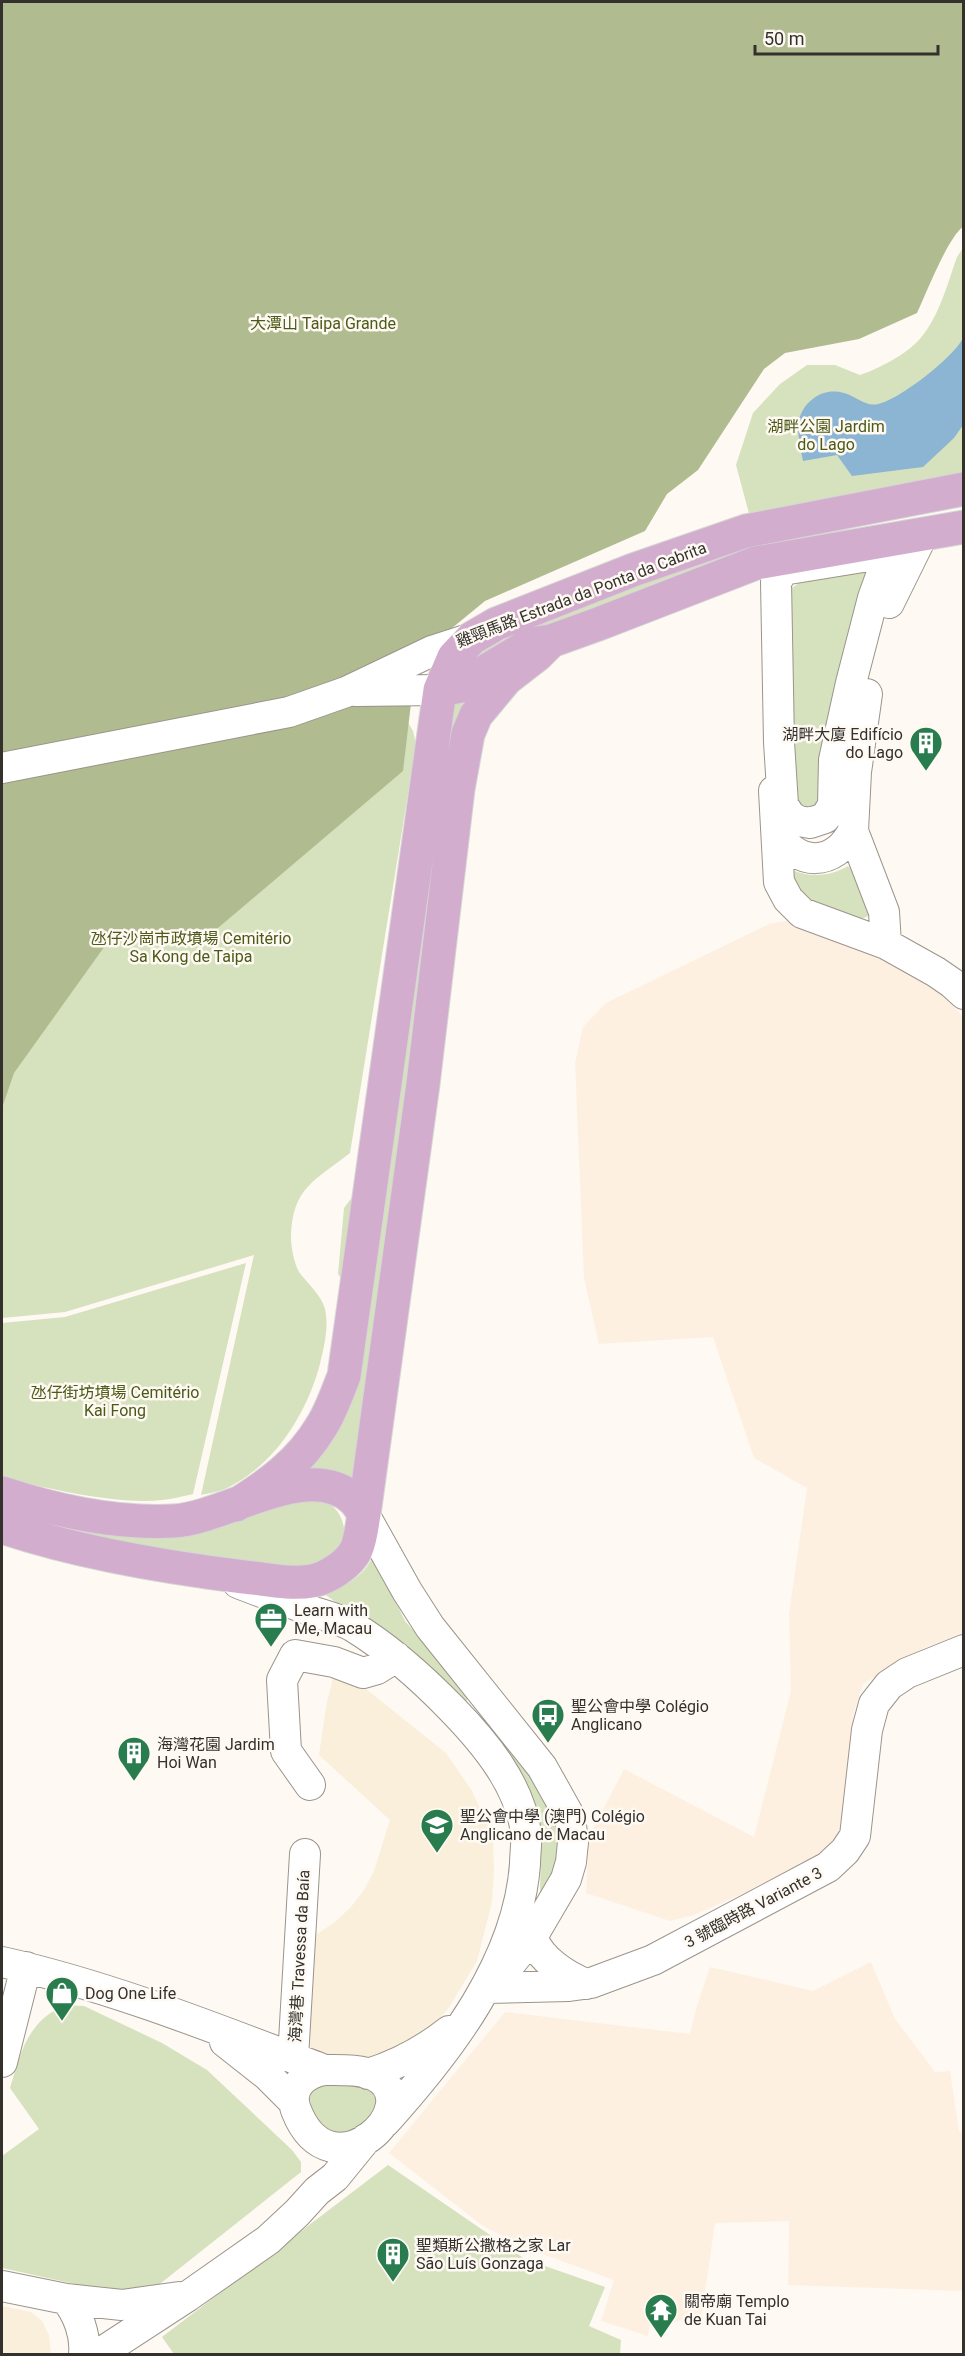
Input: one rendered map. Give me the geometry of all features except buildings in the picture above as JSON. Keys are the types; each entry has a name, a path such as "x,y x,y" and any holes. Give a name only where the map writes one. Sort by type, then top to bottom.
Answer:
{"main road":[{"name":"雞頸馬路 Estrada da Ponta da Cabrita","path":"472,638 496,624 633,570 746,531 963,489"},
{"path":"756,563 772,543 792,528 814,517"},
{"name":"雞頸馬路 Estrada da Ponta da Cabrita","path":"440,690 461,686 531,644 551,641 756,563 963,527"},
{"path":"236,1505 271,1484 309,1446 322,1426 344,1376 440,690 454,657 472,638"},
{"path":"2,1527 96,1553 210,1573 288,1582 313,1581 333,1572 347,1562 356,1550 364,1514 421,1095 458,789 468,734 476,715 506,679 551,641"},
{"path":"2,1493 28,1502 96,1516 174,1521 196,1518 286,1488 309,1484 338,1489 353,1500 364,1514"}],"street":[{"path":"886,944 884,912 853,831 856,772 868,687 889,602 923,534"},
{"path":"780,818 791,817 810,823 825,818 833,805 834,760 856,662 873,598 885,565 880,556 789,569 782,572 776,582 779,882 788,899 802,913 886,944 936,972 963,994"},
{"path":"756,563 783,843 792,851 803,856 815,858 827,856 838,851 853,831"},
{"name":"雞頸馬路 Estrada da Ponta da Cabrita","path":"2,768 289,712 346,692 432,651 472,638"},
{"name":"雞頸馬路 Estrada da Ponta da Cabrita","path":"346,692 440,690"},
{"path":"99,2355 268,2240 317,2191 335,2177 426,2074 487,1988 514,1961 532,1937 562,1886 571,1862 573,1842 570,1817 549,1776 430,1627 364,1514"},
{"path":"210,1573 351,1625 396,1657 433,1690 478,1736 514,1794 526,1834 534,1884 532,1937 539,1951 554,1965 570,1977 586,1984"},
{"name":"3 號臨時路 Variante 3","path":"487,1988 586,1984 653,1960 828,1867 855,1836 867,1730 874,1704 889,1685 907,1673 963,1650"},
{"path":"310,1785 286,1751 282,1680 295,1655 334,1662 363,1673 377,1670 396,1657"},
{"path":"478,1736 476,1723 478,1716 490,1708 498,1711"},
{"path":"487,1988 518,1912 523,1884 526,1834"},
{"name":"海灣巷 Travessa da Baía","path":"293,2058 305,1854"},
{"path":"2,2062 14,1965 145,2003 325,2070 368,2074 381,2080 388,2088 392,2099 391,2109 376,2131 339,2149 319,2143 310,2134"},
{"path":"368,2074 388,2068 411,2056 466,2018"},
{"path":"207,2027 267,2074 293,2101 302,2123 319,2150 320,2170 316,2178 317,2191"},
{"path":"293,2101 294,2092 302,2079 325,2070"},
{"path":"2,2286 66,2299 122,2305 188,2296"},
{"path":"66,2299 75,2312 83,2337 84,2355"}],"shaded area":[{"path":"795,919 884,955 946,998 963,1017 963,1634 924,1648 863,1684 853,1715 849,1809 841,1837 800,1869 694,1915 670,1921 586,1893 589,1837 624,1769 754,1837 791,1691 789,1614 807,1488 754,1458 713,1337 599,1344 584,1278 575,1063 583,1027 606,1003 769,924"},
{"name":"聖公會中學 (澳門) Colégio Anglicano de Macau","path":"336,1665 446,1753 472,1791 493,1837 492,1902 477,1961 448,2009 422,2037 370,2063 300,2051 305,1939 319,1933 336,1921 364,1890 374,1871 390,1820 319,1755 326,1707"},
{"path":"871,1962 895,2019 935,2072 950,2071 959,2131 963,2132 963,2291 788,2285 789,2221 715,2223 702,2313 673,2323 651,2320 648,2336 601,2321 614,2280 526,2248 483,2226 389,2153 505,2012 690,2034 710,1967 813,1991"},
{"path":"2,2306 31,2312 42,2321 49,2335 51,2354 2,2354"}],"green space":[{"name":"大潭山 Taipa Grande","path":"2,2 963,2 963,227 944,254 917,313 859,339 785,353 764,369 698,470 667,494 645,531 485,601 424,651 414,678 403,771 212,933 107,943 14,1073 2,1108"},
{"name":"湖畔公園 Jardim do Lago","path":"963,248 963,471 922,487 751,521 736,465 753,413 780,384 807,365 835,365 860,375 890,362 905,352 917,342 931,324 957,257"},
{"path":"752,537 757,544 755,553 467,665 470,656 519,632"},
{"path":"868,569 825,806 795,811 786,592 799,583"},
{"path":"454,692 462,696 462,718 352,1479 309,1470"},
{"name":"氹仔沙崗市政墳場 Cemitério Sa Kong de Taipa","path":"402,713 413,731 416,744 350,1153 308,1186 301,1196 292,1220 291,1241 296,1264 299,1272 321,1299 325,1309 326,1330 320,1364 298,1419 274,1452 244,1478 224,1489 201,1495 254,1255 65,1312 2,1318 2,786"},
{"path":"848,866 852,870 870,915 864,918 849,920 822,912 794,884 792,870 821,875"},
{"path":"359,1188 349,1289 338,1274 344,1208"},
{"name":"氹仔街坊墳場 Cemitério Kai Fong","path":"246,1263 193,1494 162,1500 123,1500 82,1495 2,1478 2,1323 65,1317"},
{"path":"307,1500 324,1501 332,1505 343,1522 344,1529 340,1548 308,1570 90,1540 2,1514 2,1503 264,1508"},
{"path":"373,1556 405,1621 471,1696 462,1705 388,1637 324,1594 359,1575"},
{"path":"501,1731 542,1790 556,1823 559,1840 558,1856 551,1876 540,1895 541,1840 491,1738 494,1732"},
{"path":"65,2005 84,2006 162,2043 207,2070 292,2150 301,2162 301,2172 161,2283 144,2292 125,2295 2,2268 2,2156 39,2129 10,2088 27,2039 42,2020"},
{"path":"335,2080 363,2086 373,2093 379,2106 371,2121 343,2136 318,2127 306,2097 312,2089"},
{"path":"388,2165 525,2259 605,2287 589,2326 621,2340 620,2354 174,2354 162,2337"}],"water":[{"path":"963,338 963,425 954,438 923,467 852,476 837,455 803,461 799,419 814,398 824,393 836,392 848,394 873,405 887,401 925,377 949,356"}],"place":[{"name":"湖畔大廈 Edifício do Lago","path":"926,772"},
{"name":"Learn with Me, Macau","path":"271,1648"},
{"name":"聖公會中學 Colégio Anglicano","path":"548,1744"},
{"name":"海灣花園 Jardim Hoi Wan","path":"134,1782"},
{"name":"聖公會中學 (澳門) Colégio Anglicano de Macau","path":"437,1854"},
{"name":"Dog One Life","path":"62,2022"},
{"name":"聖類斯公撒格之家 Lar São Luís Gonzaga","path":"393,2283"},
{"name":"關帝廟 Templo de Kuan Tai","path":"661,2339"}]}
